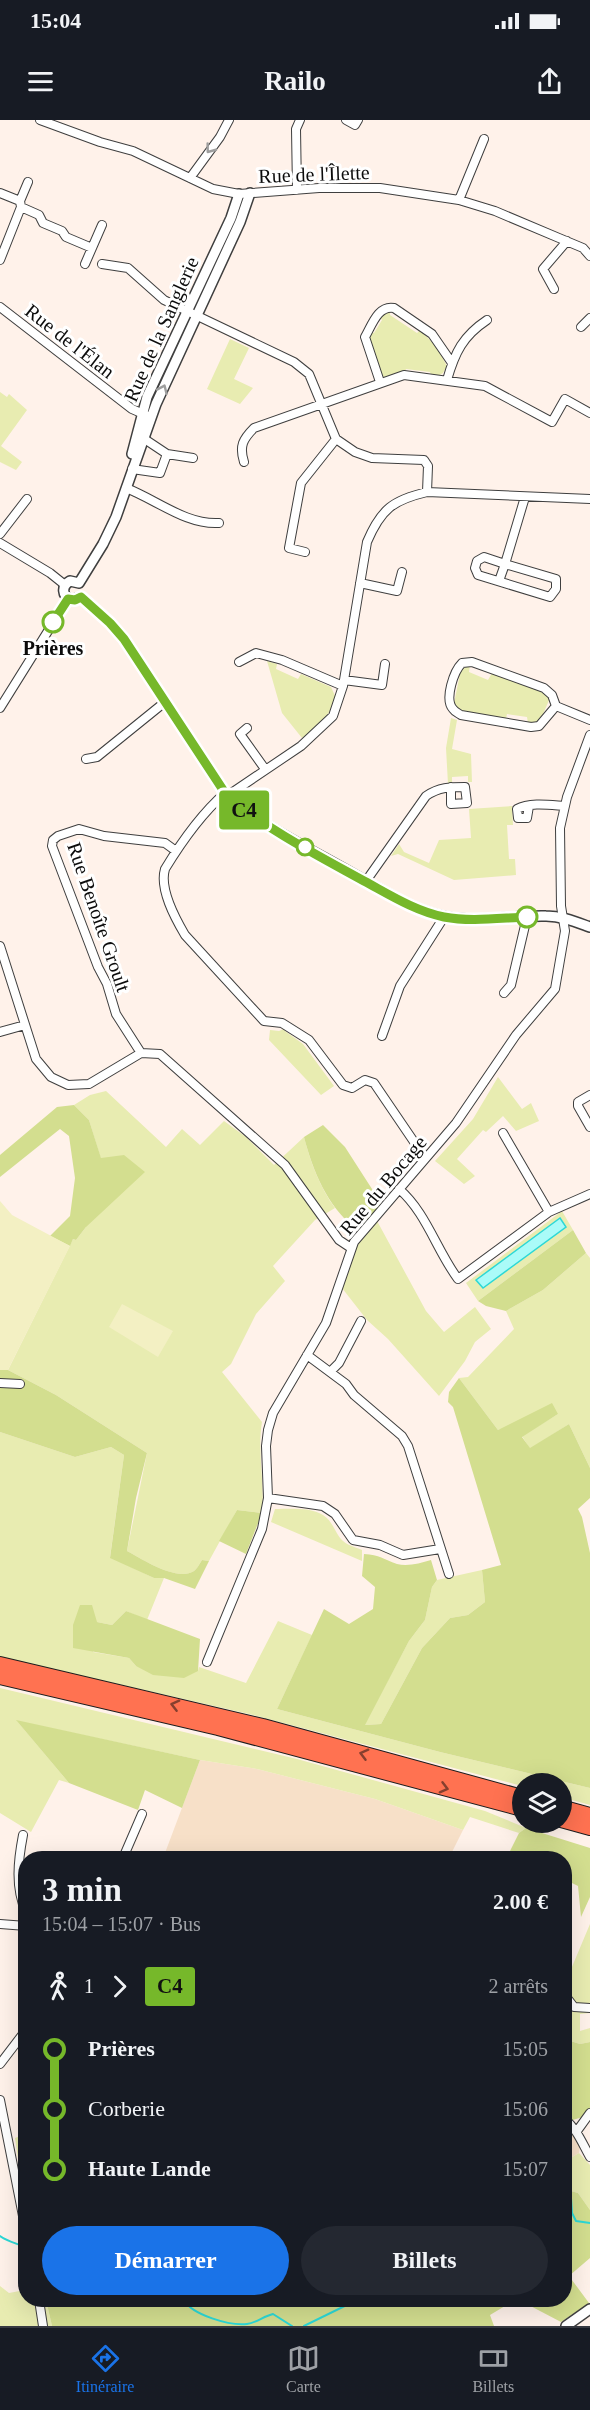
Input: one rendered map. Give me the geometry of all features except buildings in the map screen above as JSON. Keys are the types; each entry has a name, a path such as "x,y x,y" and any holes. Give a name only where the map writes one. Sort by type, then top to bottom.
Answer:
{"highway":[{"path":"0,1664 263,1726 512,1794"},
{"path":"0,1677 218,1728 512,1806"},
{"path":"0,1683 109,1707 381,1777 413,1779"},
{"path":"572,1810 590,1815"},
{"path":"572,1823 590,1828"}],"street":[{"name":"Rue de l'Îlette","path":"40,120 100,142 133,151 213,189 239,194 380,188 459,200 495,211 584,248 590,256"},
{"path":"190,178 229,120"},
{"path":"297,190 296,129 300,120"},
{"path":"346,120 356,125 358,120"},
{"path":"459,200 484,139"},
{"path":"0,260 28,182"},
{"path":"0,193 39,215 43,223 62,231 66,237 92,248"},
{"name":"Rue de la Sanglerie","path":"79,583 103,544 127,486 143,438 147,416 147,397 240,222 250,193"},
{"name":"Rue de la Sanglerie","path":"192,314 239,194"},
{"path":"85,264 102,225"},
{"path":"554,289 543,269 567,241"},
{"path":"102,264 128,268 164,300 294,362 309,374 336,440 355,452 372,458 424,460 428,466 427,492"},
{"name":"Rue de l'Élan","path":"0,307 132,409 147,416"},
{"path":"380,382 365,337 381,310 387,307 394,308 430,333 452,363"},
{"path":"581,327 590,318"},
{"path":"447,380 452,363 469,332 487,320"},
{"path":"244,462 240,448 244,438 254,428 404,375 485,386 552,422 565,399 590,413"},
{"name":"Rue de la Sanglerie","path":"127,486 136,436 147,416"},
{"path":"143,438 167,454 193,458"},
{"path":"305,552 289,548 301,483 336,440"},
{"path":"132,469 160,473 167,454"},
{"path":"127,486 170,510 206,524 219,523"},
{"path":"425,1158 374,1083 365,1080 352,1088 343,1085 309,1040 282,1023 264,1021 185,934 177,922 162,877 176,851 198,819 226,794 301,746 333,716 343,683 367,542 375,524 402,498 427,492 590,499"},
{"path":"499,581 525,497"},
{"path":"0,534 27,499"},
{"path":"0,543 50,573 65,585"},
{"path":"484,557 505,564 556,579 556,589 550,597 478,575 475,568 477,561 484,557"},
{"path":"360,583 398,591 402,572"},
{"path":"73,581 79,583 83,589 81,597 75,600 68,599 63,591 65,585 73,581"},
{"path":"81,597 124,639 226,794 260,820 415,908 444,917 564,918 590,927"},
{"path":"0,708 68,599"},
{"path":"239,662 256,654 282,660 343,683 382,685 385,664"},
{"path":"556,706 539,726 531,727 461,715 452,709 449,701 454,671 462,663 472,662 544,688 552,695 556,706 590,720"},
{"path":"86,759 97,757 165,702"},
{"path":"247,728 240,734 266,769"},
{"name":"Rue du Bocage","path":"207,1662 262,1529 268,1498 266,1446 273,1413 326,1323 351,1248 357,1237 456,1123 516,1035 553,992 558,979 565,932 561,906 560,844 564,806 590,735"},
{"path":"366,881 426,796 438,789 451,788"},
{"path":"529,806 564,806"},
{"name":"Rue Benoîte Groult","path":"141,1053 116,1014 107,984 98,967 52,846 53,840 79,829 105,836 165,843 176,851"},
{"path":"504,993 510,985 527,916"},
{"path":"382,1036 400,986 444,917"},
{"path":"0,946 36,1059 51,1077 68,1085 89,1084 141,1053 160,1054 186,1080 285,1165 339,1240 351,1248"},
{"path":"0,1032 25,1025"},
{"path":"590,1095 578,1102 590,1127"},
{"path":"503,1133 549,1212"},
{"path":"399,1189 423,1219 458,1279 549,1212 590,1194"},
{"path":"330,1372 339,1363 361,1321"},
{"path":"308,1355 402,1436 408,1446 449,1574"},
{"path":"0,1383 20,1384"},
{"path":"268,1498 323,1506 335,1514 353,1540 380,1545 399,1555 440,1549"},
{"path":"126,1851 142,1814"},
{"path":"20,1851 23,1835"},
{"path":"0,1924 18,1925"},
{"path":"572,2004 574,2007 590,2008"},
{"path":"0,2064 18,2040"},
{"path":"0,2100 18,2191"},
{"path":"577,2131 590,2114"},
{"path":"572,2126 577,2131 590,2157"},
{"path":"40,2307 43,2326"},
{"path":"566,2326 590,2309"}],"shaded area":[{"path":"0,1201 12,1215 70,1246 8,1370 0,1370"},
{"path":"122,1304 173,1331 158,1357 109,1327"},
{"path":"200,1760 257,1769 375,1799 463,1830 452,1851 166,1851"},
{"path":"572,2125 582,2134 579,2153 572,2157"}],"green space":[{"path":"383,311 390,311 390,315 417,333 420,330 436,346 447,366 443,373 438,376 431,375 430,372 406,369 405,372 384,377 381,375 368,340 371,332 374,333 382,320 380,317"},
{"path":"230,339 249,348 234,379 253,388 240,404 207,389"},
{"path":"0,392 7,397 9,394 27,410 1,446 22,462 16,470 0,462"},
{"path":"267,661 277,664 276,669 298,679 301,674 331,687 336,698 322,721 302,738 282,713"},
{"path":"470,665 469,672 488,680 492,673 546,693 550,698 540,721 533,724 528,723 527,717 507,714 506,719 459,710 454,703 461,669"},
{"path":"451,718 457,720 452,749 471,754 472,782 468,782 468,776 452,777 452,783 448,784 446,748"},
{"path":"512,806 513,825 507,825 509,859 515,859 516,875 454,880 398,854 391,856 399,844 404,852 429,863 439,840 471,838 469,809"},
{"path":"286,1028 285,1031 303,1044 334,1086 321,1095 269,1040 270,1030 279,1031"},
{"path":"498,1077 522,1109 531,1103 539,1121 516,1131 503,1116 486,1132 483,1130 457,1159 475,1176 464,1184 435,1161 473,1119"},
{"path":"106,1091 166,1147 182,1129 200,1145 224,1121 246,1137 274,1165 304,1137 316,1174 335,1208 315,1220 273,1266 285,1281 256,1314 231,1364 222,1372 262,1422 260,1445 262,1513 237,1510 209,1561 202,1560 195,1570 187,1574 169,1572 127,1551 147,1453 56,1395 8,1370 73,1239 76,1240 86,1227 101,1159 89,1120 74,1105 90,1095"},
{"path":"74,1105 89,1120 101,1158 124,1155 145,1172 86,1227 76,1240 73,1239 70,1246 50,1236 70,1216 75,1178 69,1136 60,1129 0,1177 0,1155 57,1107"},
{"path":"323,1125 345,1147 381,1203 365,1224 355,1228 329,1199 308,1150 304,1137"},
{"path":"562,1211 573,1230 478,1301 466,1283"},
{"path":"376,1219 426,1311 444,1332 475,1307 491,1329 475,1342 465,1361 439,1396 388,1339 367,1320 342,1288 356,1247"},
{"path":"573,1230 586,1253 543,1290 506,1311 486,1306 478,1301"},
{"path":"586,1253 590,1258 590,1468 569,1424 530,1449 522,1436 558,1414 498,1430 459,1378 468,1377 514,1329 506,1311 543,1290"},
{"path":"0,1370 8,1370 56,1395 147,1453 127,1551 150,1564 178,1574 194,1571 202,1560 209,1561 195,1589 164,1578 154,1578 110,1558 124,1455 111,1447 75,1457 0,1432"},
{"path":"459,1378 498,1430 552,1403 558,1414 522,1437 530,1448 569,1424 590,1468 590,1498 578,1509 590,1553 590,1788 572,1784 572,1773 528,1773 277,1709 324,1609 349,1624 373,1609 375,1587 362,1576 364,1554 378,1556 401,1565 431,1560 437,1580 432,1587 425,1620 409,1641 365,1725 381,1724 422,1648 450,1618 468,1615 485,1602 482,1570 501,1565 453,1407 448,1402 449,1392"},
{"path":"0,1432 75,1457 111,1447 124,1455 110,1557 154,1578 164,1578 147,1620 126,1611 112,1625 97,1622 93,1652 129,1658 136,1666 198,1671 199,1667 246,1683 278,1621 312,1635 277,1709 528,1773 512,1773 512,1783 249,1714 0,1657"},
{"path":"275,1509 318,1512 330,1521 342,1541 362,1550 362,1561 271,1522"},
{"path":"237,1510 262,1513 246,1554 219,1541"},
{"path":"482,1570 485,1602 468,1615 450,1618 422,1648 381,1724 364,1725 409,1641 425,1620 432,1587 437,1580"},
{"path":"80,1605 92,1605 97,1622 112,1625 126,1611 200,1639 198,1671 184,1678 153,1675 136,1666 129,1658 73,1648 73,1625"},
{"path":"0,1688 297,1759 485,1811 512,1822 512,1831 470,1817 463,1830 375,1799 257,1769 200,1760 17,1721 69,1783 59,1780 31,1832 0,1813"},
{"path":"16,1720 200,1760 182,1808 145,1790 138,1810 69,1783"},
{"path":"572,1784 590,1788 590,1805 572,1800"},
{"path":"519,1833 542,1833 590,1848 590,1897 581,1917 578,1886 572,1883 572,1851 510,1851"},
{"path":"590,1924 590,2013 580,2014 580,2031 590,2028 590,2042 580,2044 572,2042 572,1967"},
{"path":"572,2042 580,2044 590,2042 590,2115 572,2120"},
{"path":"18,2137 18,2158 15,2138"},
{"path":"579,2153 590,2165 590,2210 578,2193 572,2191 572,2157"},
{"path":"572,2191 578,2193 590,2210 590,2258 572,2273"},
{"path":"572,2280 589,2303 561,2322 532,2307 572,2307"},
{"path":"0,2286 9,2293 18,2291 18,2307 48,2307 52,2326 0,2326"},
{"path":"48,2307 503,2307 490,2315 494,2326 52,2326"}],"water":[{"path":"560,1218 566,1227 483,1288 476,1280"}],"waterway":[{"path":"572,2213 576,2221 590,2223"},
{"path":"0,2236 18,2244"},
{"path":"191,2307 203,2315 240,2324 254,2322 273,2314 292,2326"},
{"path":"304,2326 343,2307"}],"bus line":[{"name":"C4","path":"53,622 68,599 75,600 81,597 110,623 124,639 227,796 251,815 325,860 415,908 453,918 527,917"}],"place":[{"name":"Prières","path":"53,622"}]}
